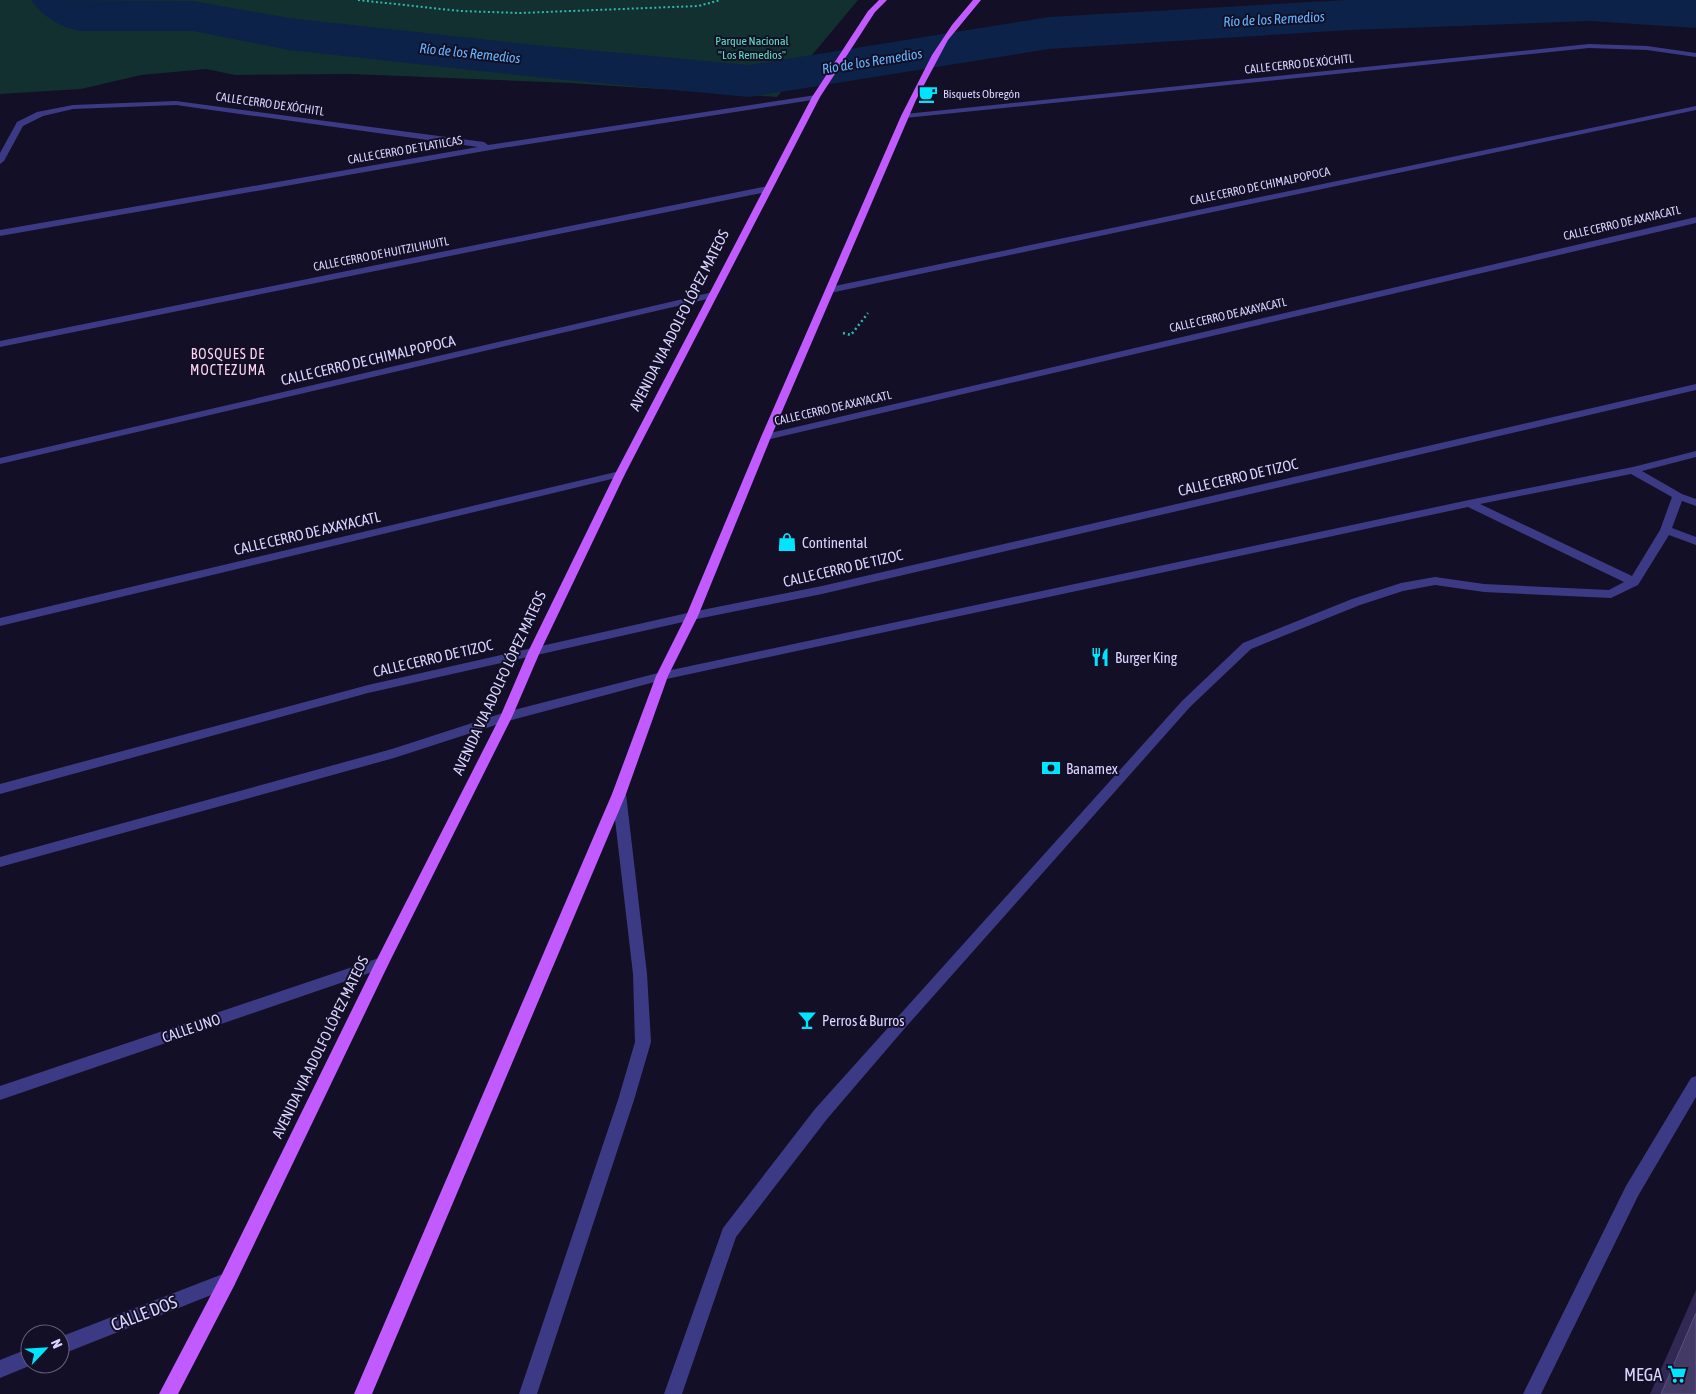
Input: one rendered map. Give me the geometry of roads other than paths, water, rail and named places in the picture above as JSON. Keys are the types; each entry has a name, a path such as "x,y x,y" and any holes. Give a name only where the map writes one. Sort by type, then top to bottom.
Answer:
{"main road":[{"name":"AVENIDA VIA ADOLFO LÓPEZ MATEOS","path":"168,1394 228,1280 382,963 506,717 534,652 620,474 816,97 872,11 883,0"},
{"path":"364,1394 620,794 662,676 692,616 766,438 905,116 924,74 960,16 976,0"}],"street":[{"name":"CALLE CERRO DE XÓCHITL","path":"905,116 1589,46 1646,48 1696,55"},
{"name":"CALLE CERRO DE TLATILCAS","path":"0,233 496,146 816,97"},
{"name":"CALLE CERRO DE XÓCHITL","path":"0,161 4,144 20,124 40,114 73,107 176,103 496,146"},
{"name":"CALLE CERRO DE CHIMALPOPOCA","path":"830,290 1696,108"},
{"name":"CALLE CERRO DE HUITZILIHUITL","path":"0,344 768,189"},
{"name":"CALLE CERRO DE AXAYACATL","path":"766,438 1696,220"},
{"name":"CALLE CERRO DE CHIMALPOPOCA","path":"0,461 713,295"},
{"name":"CALLE CERRO DE TIZOC","path":"0,789 368,689 692,616 822,590 1696,387"},
{"path":"0,862 384,756 506,717 662,676 1469,503 1633,470 1696,454"},
{"path":"1633,470 1678,496 1696,503"},
{"name":"CALLE CERRO DE AXAYACATL","path":"0,622 620,474"},
{"path":"673,1394 728,1233 821,1114 900,1024 1134,760 1186,704 1247,646 1356,602 1401,587 1435,581 1484,588 1611,594 1634,582 1666,530 1678,496"},
{"path":"1469,503 1634,582"},
{"path":"1666,530 1696,541"},
{"path":"528,1394 626,1100 642,1042 640,974 620,794"},
{"name":"CALLE UNO","path":"0,1093 382,963"},
{"path":"1532,1394 1632,1191 1696,1083"},
{"name":"CALLE DOS","path":"70,1342 228,1280"},
{"path":"0,1369 20,1361"}],"waterway":[{"name":"Río de los Remedios","path":"56,0 79,16 193,16 289,34 535,61 749,81 1049,33 1350,15 1590,6 1696,13"}],"place":[{"name":"Bisquets Obregón","path":"928,94"},
{"name":"Continental","path":"787,542"},
{"name":"Burger King","path":"1100,657"},
{"name":"Banamex","path":"1051,768"},
{"name":"Perros & Burros","path":"807,1020"},
{"name":"MEGA","path":"1677,1374"}],"district":[{"name":"BOSQUES DE MOCTEZUMA","path":"228,362"}],"park label":[{"name":"Parque Nacional \"Los Remedios\"","path":"752,48"}]}
